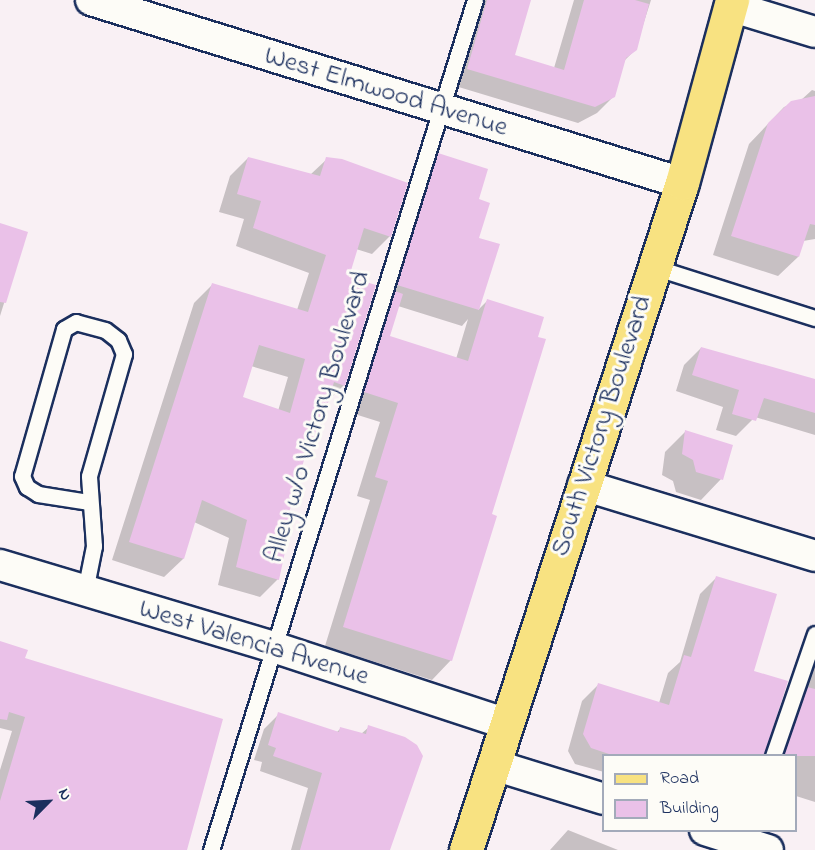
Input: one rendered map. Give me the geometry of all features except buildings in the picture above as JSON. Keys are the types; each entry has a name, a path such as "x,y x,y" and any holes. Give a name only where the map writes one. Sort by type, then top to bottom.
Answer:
{"main road":[{"name":"South Victory Boulevard","path":"466,850 682,183 731,3"}],"street":[{"name":"West Elmwood Avenue","path":"91,0 682,183"},
{"path":"731,3 815,32"},
{"path":"583,485 815,556"},
{"name":"West Valencia Avenue","path":"0,565 273,647 507,724"},
{"path":"494,765 602,799"},
{"path":"709,832 750,843"}],"lane":[{"name":"Alley w/o Victory Boulevard","path":"211,850 474,0"},
{"path":"654,267 815,318"},
{"path":"85,591 94,546 89,502 89,476 124,354 118,340 105,330 76,322 64,329 22,476 27,487 38,494 89,502"},
{"path":"775,754 815,634"}]}
